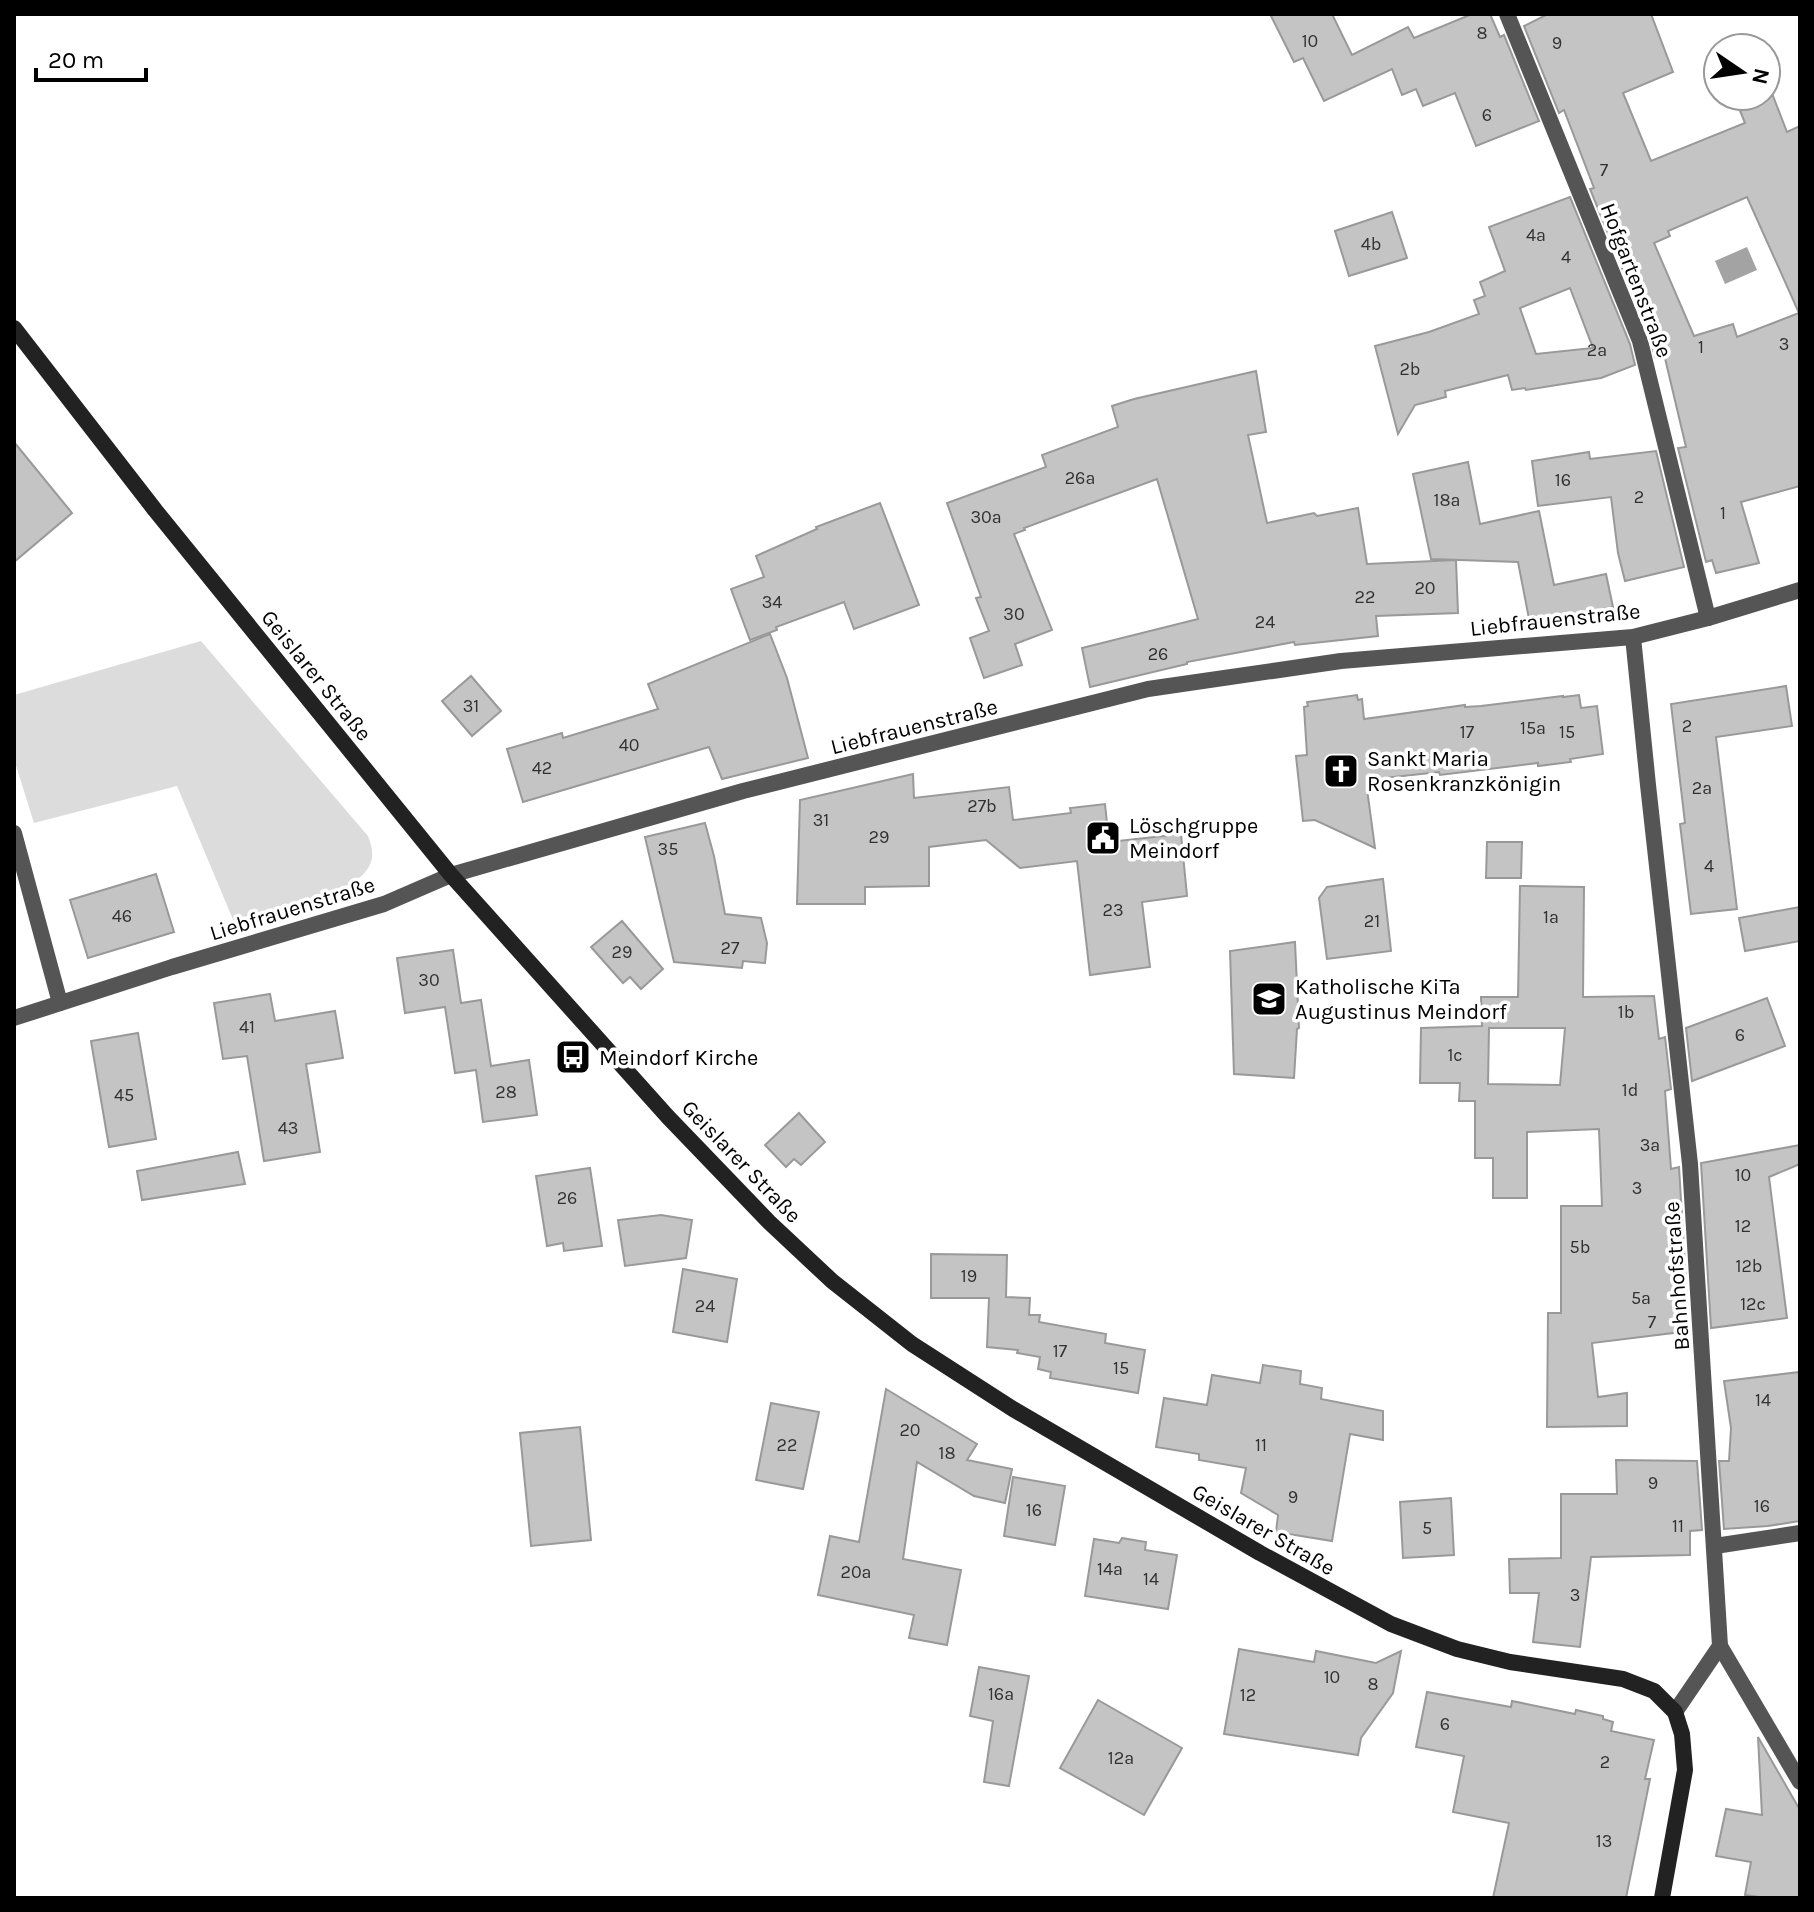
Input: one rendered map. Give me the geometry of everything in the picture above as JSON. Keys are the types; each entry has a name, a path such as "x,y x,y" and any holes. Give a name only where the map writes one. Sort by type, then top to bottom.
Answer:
{"main road":[{"name":"Geislarer Straße","path":"14,328 155,510 451,875 668,1117 769,1222 832,1281 912,1344 1077,1448 1391,1624 1457,1649 1510,1662 1623,1679 1654,1691 1675,1712"},
{"path":"1662,1898 1685,1770 1682,1734 1675,1712"}],"street":[{"name":"Hofgartenstraße","path":"1507,14 1640,341 1708,618"},
{"name":"Liebfrauenstraße","path":"14,1018 384,904 451,875 743,791 1148,689 1341,661 1633,637 1800,590"},
{"name":"Bahnhofstraße","path":"1633,637 1690,1164 1720,1646"},
{"path":"14,833 60,1003"},
{"path":"1715,1546 1800,1533"},
{"path":"1675,1712 1720,1646 1800,1782"}],"shaded area":[{"path":"1747,247 1757,270 1725,284 1715,261"},
{"path":"201,641 368,836 372,858 369,867 357,879 305,902 234,922 177,786 34,823 14,759 14,695"}],"building":[{"path":"1270,14 1332,14 1352,55 1408,27 1414,38 1472,14 1490,14 1500,37 1504,35 1539,121 1476,146 1455,93 1423,106 1416,89 1402,95 1392,69 1324,101 1303,58 1294,62"},
{"path":"1548,14 1651,14 1673,72 1623,93 1651,161 1745,123 1741,112 1779,112 1787,132 1800,126 1800,486 1741,502 1759,563 1716,573 1712,560 1706,562 1678,448 1686,447 1664,354 1655,357 1650,337 1590,189 1594,188 1564,110 1559,113 1524,26","holes":["1747,197 1799,313 1737,337 1733,324 1694,336 1654,243 1670,236 1668,231"]},
{"path":"1570,197 1630,344 1635,365 1601,378 1526,390 1512,390 1508,375 1445,391 1446,397 1415,405 1398,434 1375,346 1429,332 1479,314 1474,300 1485,296 1480,282 1505,271 1489,227","holes":["1570,288 1593,348 1536,354 1520,308"]},
{"path":"1392,212 1407,258 1349,276 1335,231"},
{"path":"1256,371 1266,432 1248,435 1267,523 1358,508 1367,564 1456,560 1458,613 1376,616 1378,636 1295,645 1294,642 1187,662 1090,687 1082,648 1198,619 1157,479 1014,534 1052,630 1015,644 1022,665 984,678 970,638 989,631 976,598 981,597 947,503 1046,467 1042,455 1118,427 1112,406"},
{"path":"14,442 72,513 14,562"},
{"path":"1656,451 1684,567 1625,581 1611,497 1538,506 1532,461 1589,452 1590,459"},
{"path":"1468,462 1480,524 1539,511 1554,585 1606,574 1613,607 1530,624 1518,562 1431,559 1413,474"},
{"path":"880,503 919,605 854,629 844,602 750,640 731,589 764,577 756,556 816,527"},
{"path":"770,634 787,678 808,758 722,779 709,747 523,802 507,749 562,733 563,738 658,709 648,684"},
{"path":"471,676 501,711 472,736 442,701"},
{"path":"1786,686 1792,726 1716,737 1737,909 1691,914 1680,824 1685,823 1671,704"},
{"path":"1357,695 1358,700 1362,699 1364,719 1465,705 1579,695 1581,708 1597,706 1603,754 1538,766 1538,763 1385,778 1386,787 1367,789 1375,848 1315,820 1303,821 1296,756 1307,755 1304,707 1308,706 1307,702"},
{"path":"913,774 914,798 1009,787 1013,820 1071,813 1070,808 1105,804 1109,842 1181,834 1187,896 1142,902 1150,967 1090,975 1077,861 1020,868 986,840 929,847 929,886 865,887 865,904 797,904 800,800"},
{"path":"705,823 725,914 761,918 767,943 765,963 743,961 742,968 674,962 645,837"},
{"path":"1487,842 1522,842 1521,878 1486,878"},
{"path":"156,874 174,932 88,958 70,900"},
{"path":"1383,879 1391,951 1327,959 1319,898 1327,887"},
{"path":"1520,886 1584,887 1583,997 1654,996 1659,1039 1665,1037 1671,1089 1665,1091 1671,1169 1679,1167 1689,1331 1592,1343 1598,1397 1627,1393 1627,1426 1547,1427 1548,1313 1561,1313 1561,1206 1602,1206 1599,1129 1527,1132 1527,1198 1493,1198 1493,1158 1475,1158 1475,1101 1459,1101 1460,1083 1420,1083 1421,1028 1482,1026 1481,997 1518,997","holes":["1489,1028 1565,1028 1560,1085 1488,1084"]},
{"path":"1800,907 1800,941 1745,951 1739,918"},
{"path":"622,921 663,969 641,989 630,977 623,983 591,947"},
{"path":"1295,942 1299,1028 1294,1078 1234,1074 1230,951"},
{"path":"453,950 461,1003 481,1000 491,1066 529,1060 537,1115 483,1122 476,1070 455,1073 445,1007 405,1013 397,958"},
{"path":"270,994 275,1021 335,1011 343,1058 306,1064 320,1152 264,1161 247,1056 223,1059 214,1003"},
{"path":"1767,998 1785,1046 1692,1081 1686,1028"},
{"path":"138,1033 156,1139 109,1147 91,1041"},
{"path":"799,1113 825,1142 801,1165 794,1159 786,1167 765,1145"},
{"path":"1800,1145 1800,1164 1769,1177 1787,1318 1711,1328 1701,1163"},
{"path":"238,1152 245,1184 142,1200 137,1171"},
{"path":"590,1168 602,1246 564,1251 563,1243 547,1246 536,1176"},
{"path":"661,1215 692,1220 686,1258 625,1266 618,1220"},
{"path":"931,1254 1007,1255 1006,1297 1030,1298 1029,1315 1040,1315 1039,1322 1106,1334 1105,1343 1145,1350 1138,1393 1050,1378 1051,1372 1038,1369 1040,1357 1017,1353 1018,1350 987,1347 989,1298 931,1298"},
{"path":"683,1269 737,1279 727,1342 673,1332"},
{"path":"1263,1365 1301,1371 1300,1384 1322,1388 1321,1399 1383,1411 1383,1440 1350,1434 1332,1541 1276,1532 1278,1515 1241,1493 1246,1468 1199,1460 1199,1454 1156,1447 1164,1398 1207,1405 1212,1375 1260,1383"},
{"path":"1800,1372 1800,1521 1724,1529 1719,1461 1729,1461 1731,1428 1724,1381"},
{"path":"886,1389 977,1444 967,1460 1012,1469 1005,1503 974,1496 917,1462 903,1559 961,1570 947,1645 909,1638 914,1615 818,1595 830,1536 859,1542"},
{"path":"771,1403 819,1412 803,1489 756,1480"},
{"path":"580,1427 591,1540 531,1546 520,1433"},
{"path":"1616,1460 1697,1461 1702,1530 1690,1531 1690,1555 1591,1557 1580,1647 1533,1642 1539,1593 1510,1593 1509,1559 1561,1558 1561,1494 1617,1494"},
{"path":"1013,1477 1065,1486 1055,1545 1004,1536"},
{"path":"1451,1498 1454,1555 1403,1558 1400,1502"},
{"path":"1122,1538 1146,1542 1145,1550 1177,1555 1168,1609 1085,1596 1094,1539 1119,1543"},
{"path":"1239,1649 1314,1662 1316,1651 1376,1663 1401,1651 1393,1693 1361,1738 1358,1755 1224,1734"},
{"path":"979,1667 1029,1676 1009,1786 984,1782 993,1721 970,1716"},
{"path":"1427,1692 1511,1707 1512,1701 1575,1714 1576,1710 1603,1716 1603,1719 1613,1722 1611,1731 1654,1740 1645,1779 1650,1779 1626,1898 1493,1898 1509,1823 1453,1812 1464,1756 1416,1747"},
{"path":"1098,1700 1182,1748 1144,1815 1060,1768"},
{"path":"1758,1737 1800,1810 1800,1898 1745,1895 1751,1862 1716,1856 1726,1809 1762,1815"}],"place":[{"name":"Sankt Maria Rosenkranzkönigin","path":"1341,771"},
{"name":"Löschgruppe Meindorf","path":"1103,838"},
{"name":"Katholische KiTa Augustinus Meindorf","path":"1269,999"},
{"name":"Meindorf Kirche","path":"573,1057"}]}
